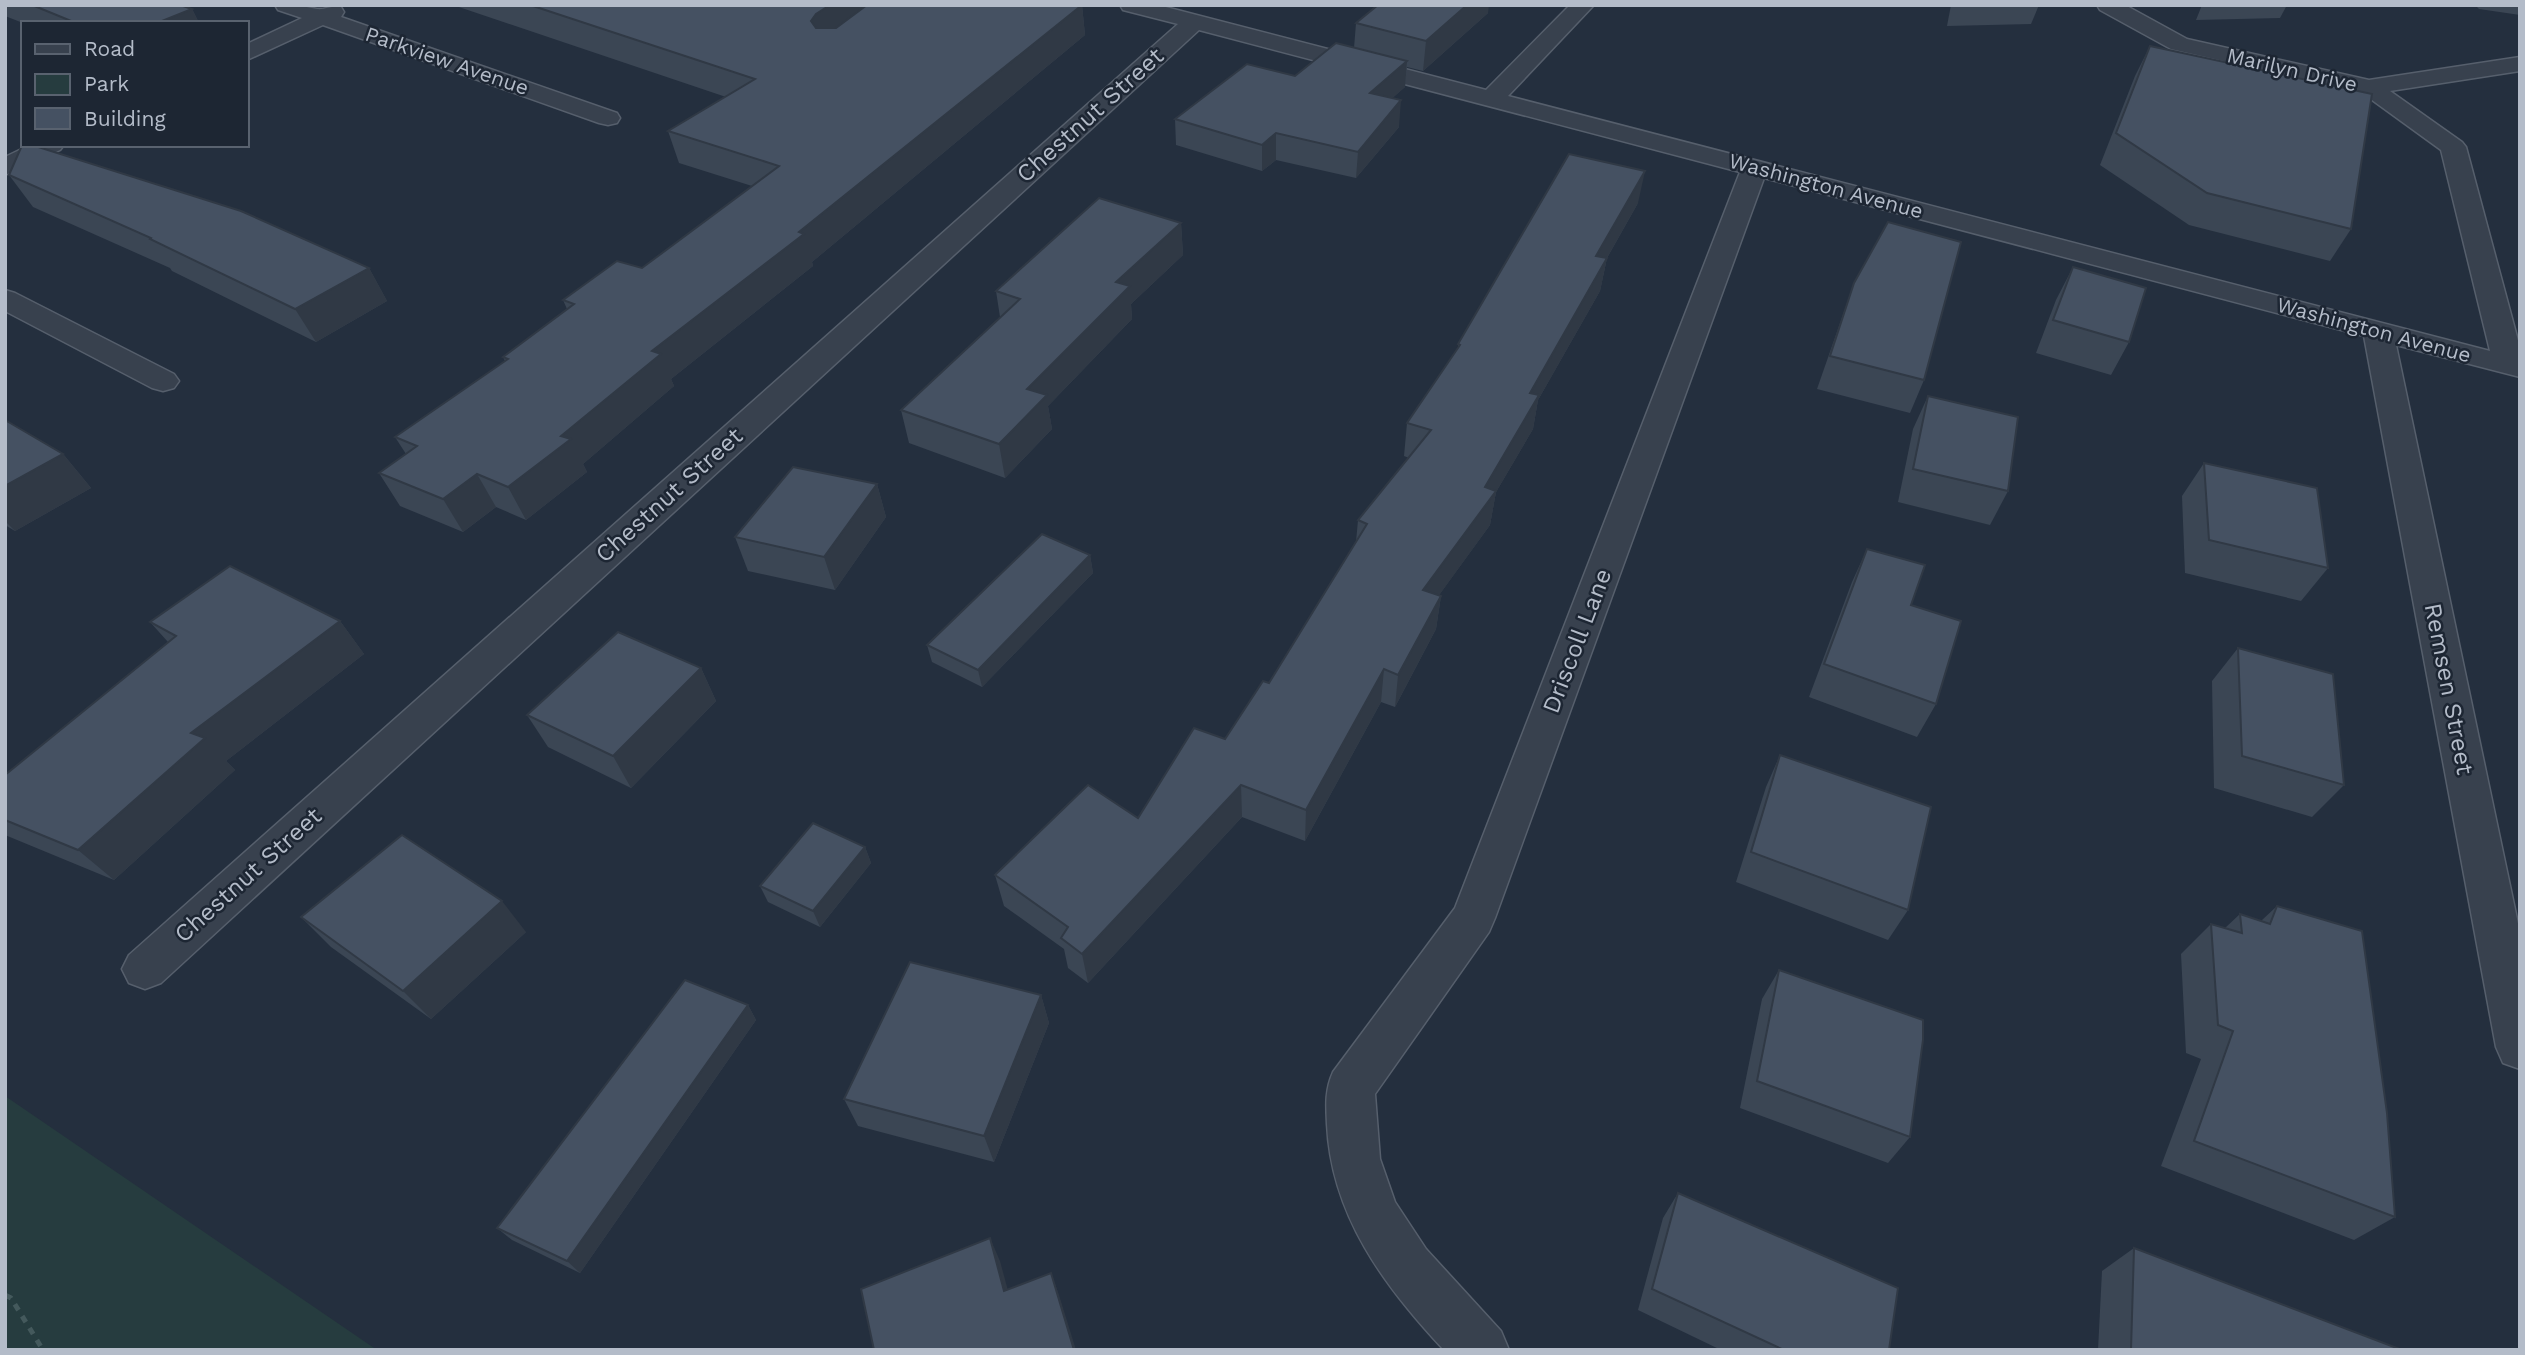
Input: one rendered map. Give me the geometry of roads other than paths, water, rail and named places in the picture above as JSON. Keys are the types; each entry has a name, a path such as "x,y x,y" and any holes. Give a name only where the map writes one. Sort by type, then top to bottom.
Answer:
{"street":[{"name":"Parkview Avenue","path":"286,5 608,118"},
{"path":"248,53 347,5"},
{"name":"Washington Avenue","path":"1131,5 2514,367"},
{"path":"1492,98 1583,5"},
{"name":"Marilyn Drive","path":"2108,5 2179,44 2370,87 2453,147 2514,367"},
{"name":"Chestnut Street","path":"145,969 1194,22"},
{"path":"2370,87 2520,64"},
{"path":"5,167 47,147"},
{"name":"Driscoll Lane","path":"1482,1350 1435,1302 1371,1212 1357,1168 1350,1088 1473,918 1755,167"},
{"path":"5,299 163,381"},
{"name":"Remsen Street","path":"2378,331 2520,1047"}]}
